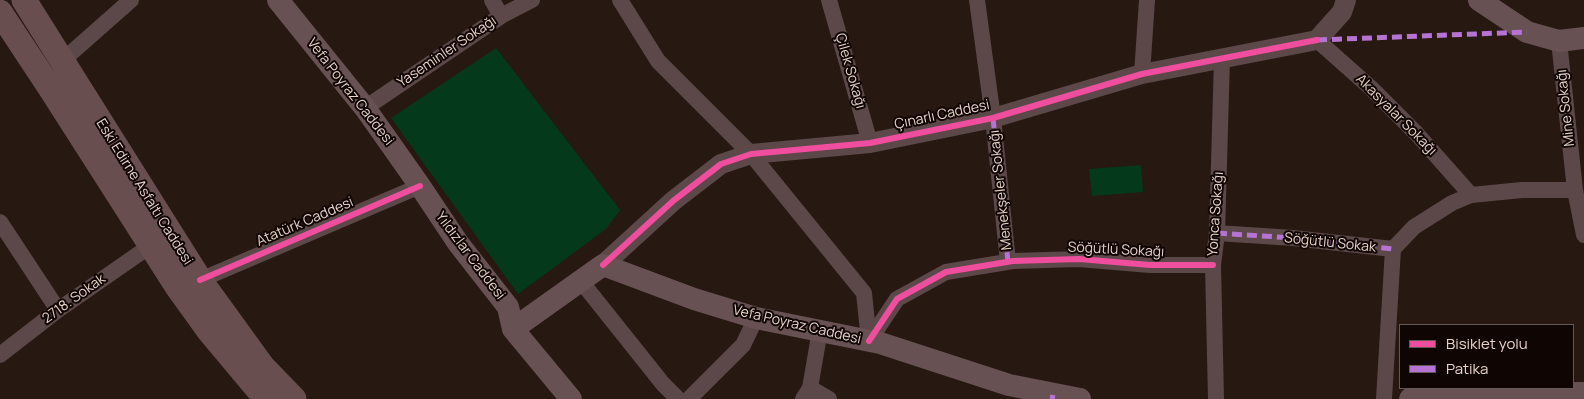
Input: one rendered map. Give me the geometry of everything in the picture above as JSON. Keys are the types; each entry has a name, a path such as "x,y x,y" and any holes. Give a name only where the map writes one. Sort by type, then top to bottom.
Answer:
{"main road":[{"name":"Eski Edirne Asfaltı Caddesi","path":"24,0 200,280 263,367 294,399"},
{"name":"Vefa Poyraz Caddesi","path":"278,0 365,108 420,186"},
{"path":"1479,0 1527,32 1559,41 1584,38"},
{"name":"Eski Edirne Asfaltı Caddesi","path":"0,12 150,246 209,332 266,399"},
{"name":"Yıldızlar Caddesi","path":"420,186 458,243 508,307 513,329 571,399"},
{"name":"Vefa Poyraz Caddesi","path":"603,265 694,299 756,318 869,341 1052,397 1080,399"},
{"name":"Çınarlı Caddesi","path":"513,329 603,265"},
{"path":"1410,399 1452,394 1584,393"}],"street":[{"path":"62,61 131,0"},
{"path":"492,0 501,16"},
{"name":"Yaseminler Sokağı","path":"365,108 501,16 532,0"},
{"path":"620,0 658,61 751,154 864,293 869,341"},
{"name":"Çilek Sokağı","path":"829,0 870,143"},
{"name":"Menekşeler Sokağı","path":"977,0 993,118 1008,262"},
{"path":"1142,74 1147,0"},
{"path":"1317,40 1342,12 1346,0"},
{"name":"Çınarlı Caddesi","path":"603,265 674,201 721,164 751,154 870,143 993,118 1142,74 1317,40"},
{"name":"Akasyalar Sokağı","path":"1317,40 1371,88 1416,133 1471,195"},
{"name":"Mine Sokağı","path":"1559,41 1575,190 1584,235"},
{"name":"Yonca Sokağı","path":"1216,399 1213,265 1217,233 1222,59"},
{"name":"Atatürk Caddesi","path":"200,280 420,186"},
{"name":"Söğütlü Sokak","path":"1217,233 1293,238 1393,249 1414,227 1452,203 1471,195 1522,190 1575,190"},
{"path":"0,222 58,310"},
{"name":"2718. Sokak","path":"0,355 58,310 150,246"},
{"path":"1384,399 1393,249"},
{"name":"Söğütlü Sokağı","path":"869,341 897,300 946,272 1008,262 1079,260 1150,265 1213,265"},
{"path":"580,280 663,384 678,399"},
{"path":"690,399 743,345 756,318"},
{"path":"820,330 807,393 829,399"}],"green space":[{"path":"496,48 620,210 606,229 518,294 391,118"},
{"path":"1141,165 1143,192 1092,196 1089,169"}],"marked path":[{"path":"1317,40 1527,32"},
{"path":"993,118 1008,262"},
{"path":"1217,233 1293,238 1393,249"},
{"path":"1052,399 1053,395"}],"cycle path":[{"path":"603,265 673,201 721,164 751,154 870,143 993,118 1142,74 1317,40"},
{"path":"200,280 420,186"},
{"path":"869,341 897,299 946,272 1013,261 1079,259 1150,265 1213,265"}]}
